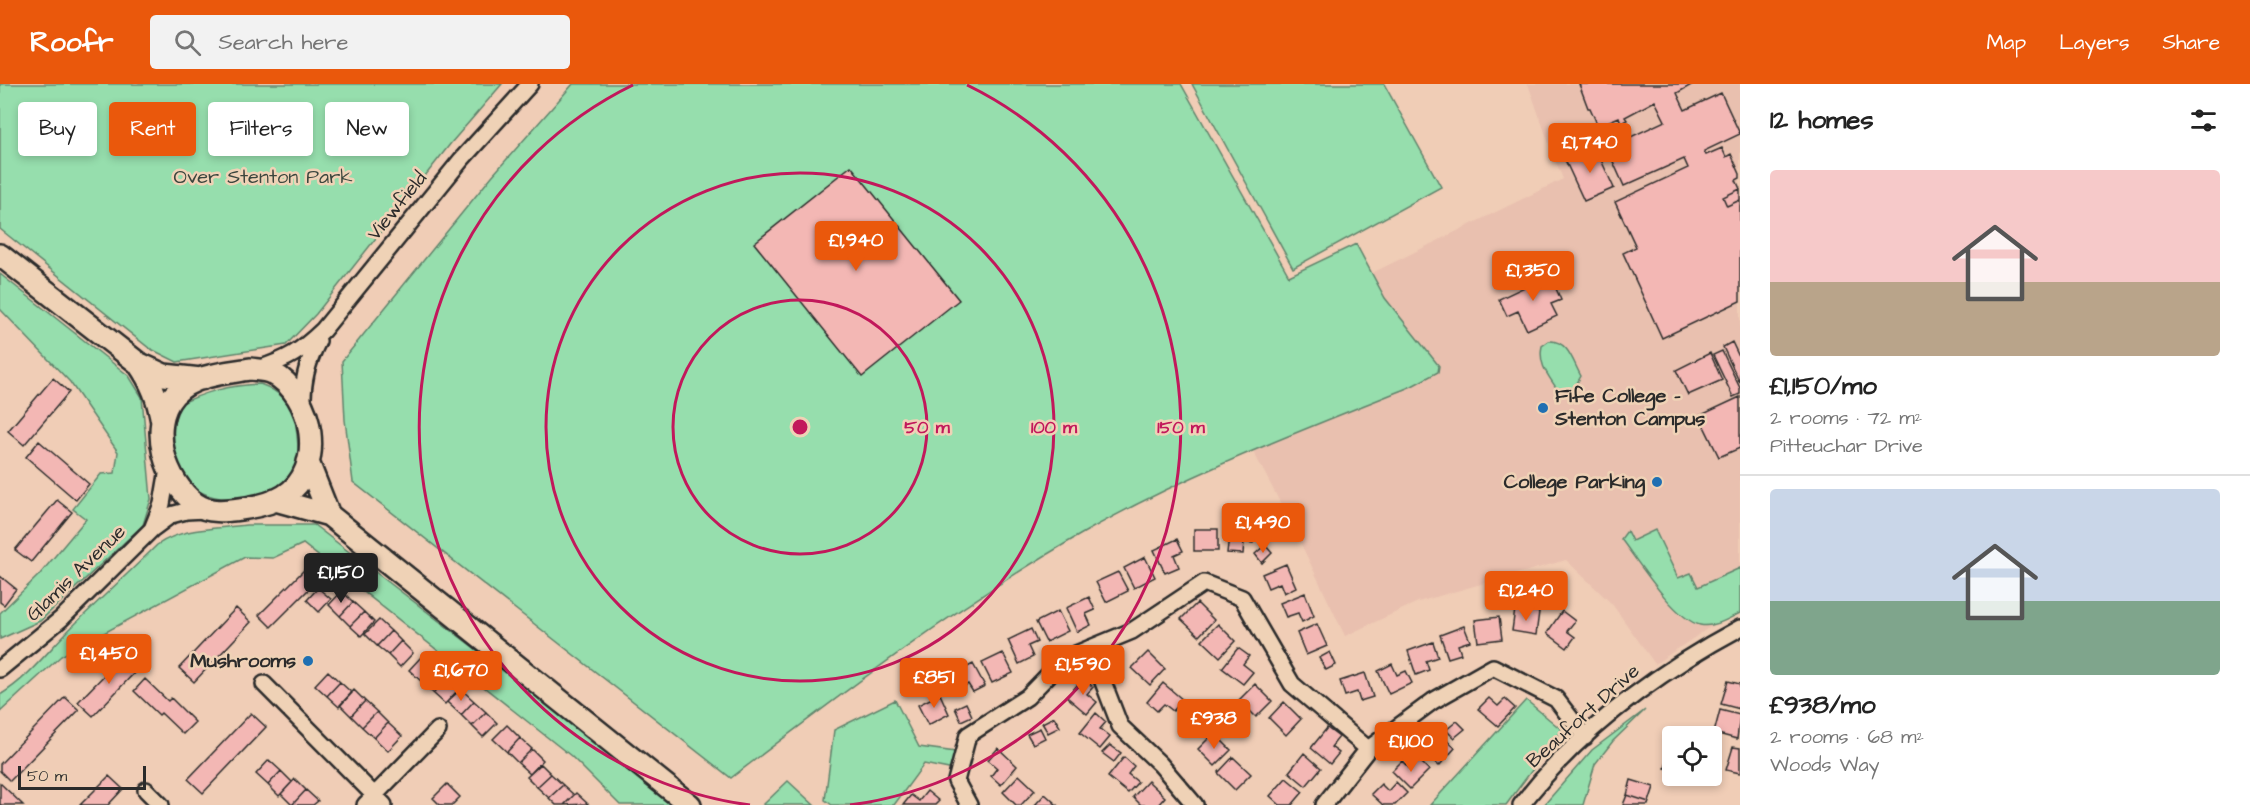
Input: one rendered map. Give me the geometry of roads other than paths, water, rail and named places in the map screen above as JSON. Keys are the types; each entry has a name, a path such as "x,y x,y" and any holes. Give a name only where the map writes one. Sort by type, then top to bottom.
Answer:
{"street":[{"name":"Viewfield","path":"255,370 285,360 302,349 323,330 461,160 530,84"},
{"path":"0,255 138,363 164,375 201,379"},
{"name":"Viewfield","path":"303,408 302,384 309,359 323,330"},
{"path":"138,363 152,382 158,399 162,423 162,448 168,469 185,495 206,510 236,510 275,500 284,496 296,485 306,471 310,453 309,429 303,408 287,383 271,372 255,370 195,381 175,394 166,407 162,423"},
{"path":"308,462 329,515"},
{"name":"Glamis Avenue","path":"152,528 162,504 168,469"},
{"path":"275,500 329,515 690,805"},
{"name":"Glamis Avenue","path":"0,669 62,619 152,528 171,515 186,511 206,510"},
{"path":"969,805 956,781 968,735 1027,697 1064,659 1132,631 1204,583 1242,598 1292,684 1368,749"},
{"name":"Beaufort Drive","path":"1521,805 1536,786 1586,736 1634,694 1694,653 1740,628"},
{"path":"1090,648 1120,726 1160,764 1195,805"},
{"path":"1324,805 1368,749 1433,700 1493,667 1556,699 1586,736"},
{"path":"264,684 374,802 438,730"},
{"path":"146,790 161,805"}],"place":[{"name":"Fife College - Stenton Campus","path":"1543,408"},
{"name":"College Parking","path":"1657,482"},
{"name":"Mushrooms","path":"308,661"}],"park label":[{"name":"Over Stenton Park","path":"263,177"}]}
